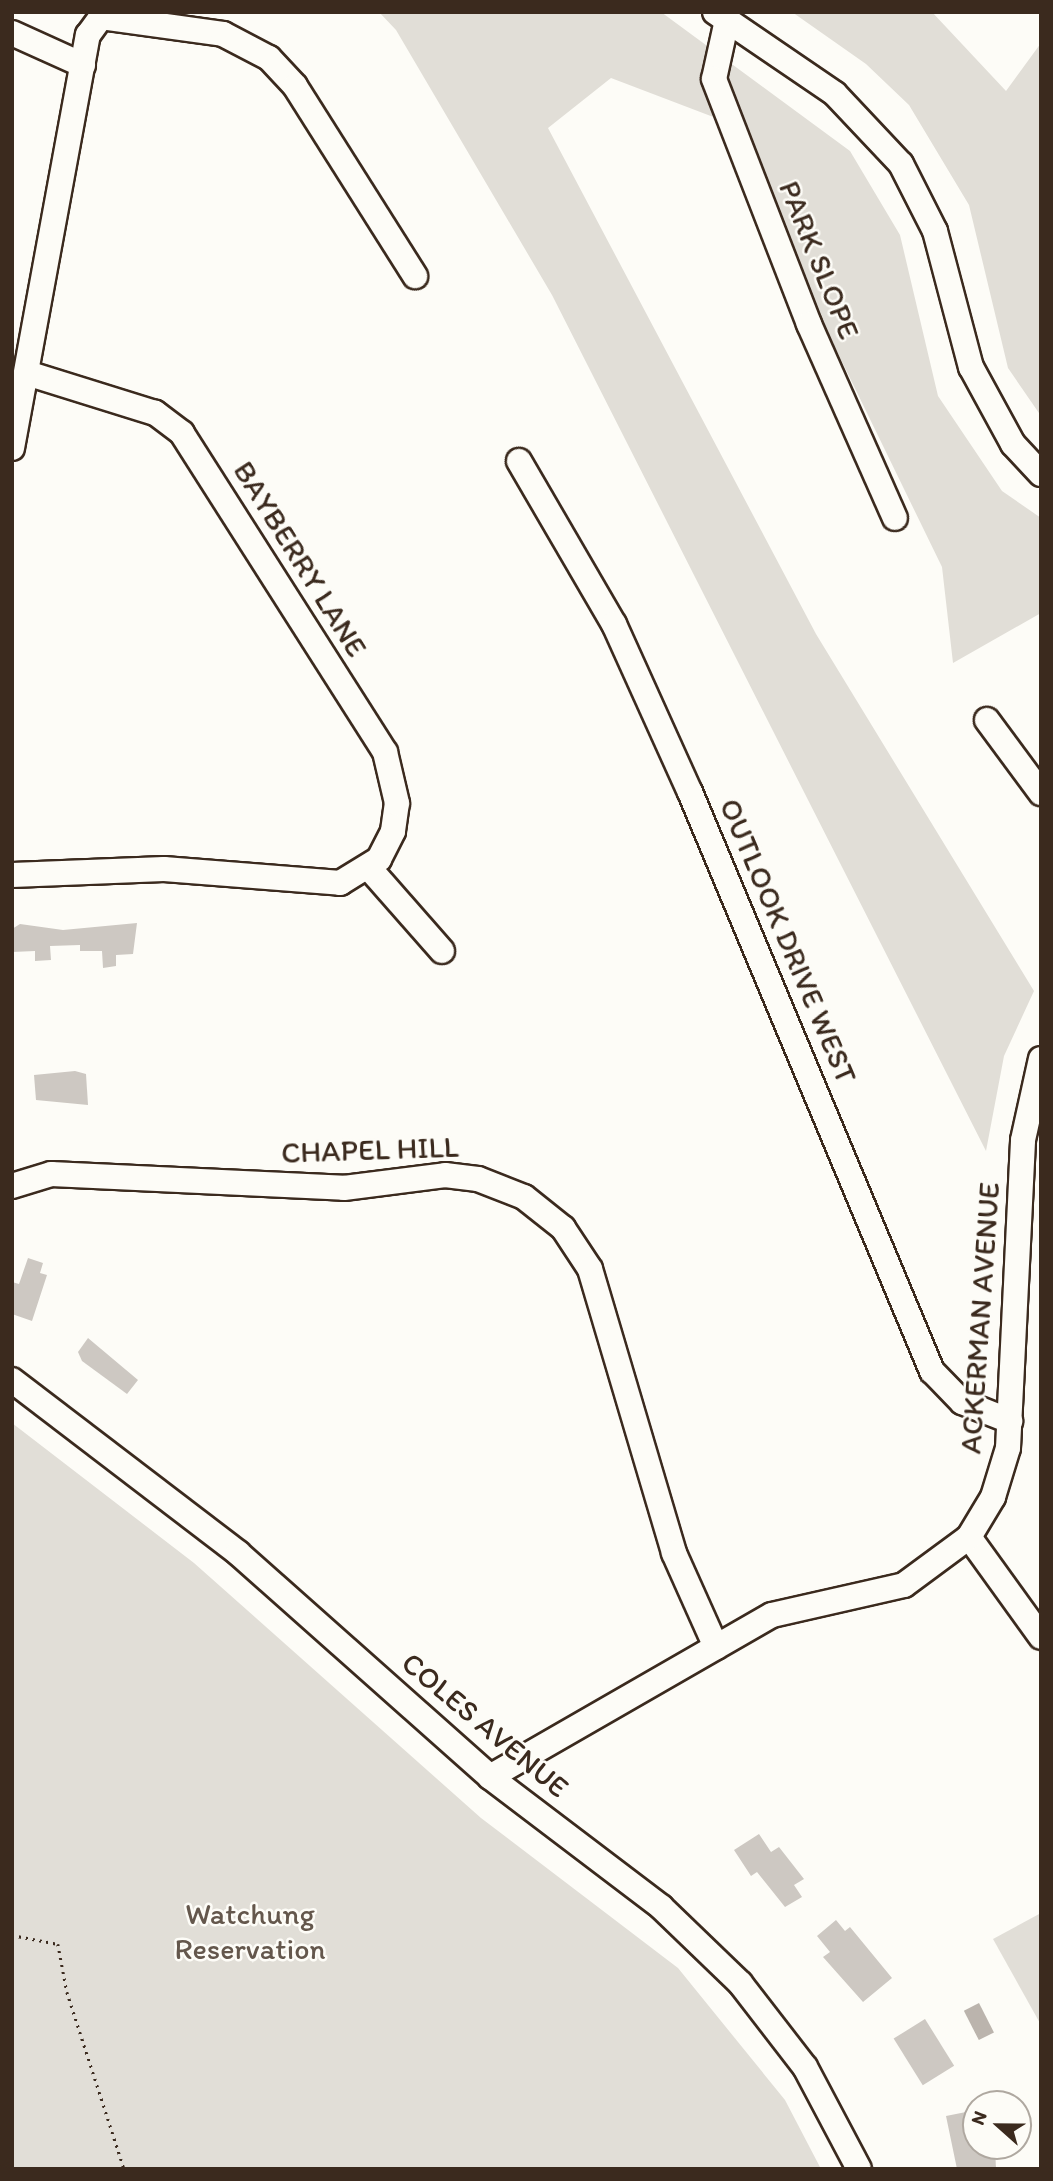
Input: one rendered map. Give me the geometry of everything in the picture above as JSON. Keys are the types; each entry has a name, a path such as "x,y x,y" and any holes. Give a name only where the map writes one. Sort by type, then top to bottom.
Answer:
{"street":[{"path":"12,448 30,374 83,65 94,21 110,16 204,30 269,58 295,86 415,276"},
{"path":"721,16 835,94 901,164 936,231 971,367 1001,426 1041,474"},
{"name":"PARK SLOPE","path":"721,16 714,79 809,324 895,518"},
{"path":"12,33 83,65"},
{"name":"BAYBERRY LANE","path":"30,374 155,413 182,433 385,752 396,786 396,817 388,847 370,869"},
{"name":"OUTLOOK DRIVE WEST","path":"519,461 614,624 680,768 932,1371 962,1402 1010,1421"},
{"path":"987,720 1041,793"},
{"path":"12,875 164,869 325,885 370,869 442,951"},
{"name":"ACKERMAN AVENUE","path":"490,1777 716,1647 788,1609 904,1585 970,1537 997,1486 1010,1421 1023,1140 1038,1076"},
{"name":"CHAPEL HILL","path":"12,1186 51,1174 344,1188 445,1175 486,1181 524,1197 563,1228 590,1269 674,1553 716,1647"},
{"name":"COLES AVENUE","path":"12,1380 238,1553 490,1777 662,1907 740,1983 805,2067 859,2169"},
{"path":"970,1537 1041,1637"}],"path":[{"path":"12,1935 40,1936 58,1944 67,1992 124,2169"}],"green space":[{"path":"379,12 661,12 850,151 900,235 938,396 1002,491 1041,518 1041,613 953,663 942,567 792,259 737,126 611,78 548,128 816,634 1034,991 1004,1056 986,1151 552,295 396,30"},
{"path":"792,12 932,12 1006,91 1041,43 1041,416 1008,368 969,205 909,105 866,64"},
{"name":"Watchung Reservation","path":"12,1423 194,1563 481,1818 678,1968 785,2100 821,2169 12,2169"},
{"path":"1041,1913 1041,2025 993,1939"}],"shaded area":[{"path":"979,2003 994,2032 979,2040 964,2011"}],"building":[{"path":"137,923 133,954 116,955 116,966 103,968 102,951 80,951 80,945 50,946 51,960 35,961 35,951 12,952 12,929 20,924 63,930"},
{"path":"75,1071 86,1074 88,1105 36,1100 34,1075"},
{"path":"28,1258 43,1263 40,1273 47,1275 32,1321 12,1314 12,1282 19,1284"},
{"path":"88,1338 138,1380 127,1394 82,1361 78,1352"},
{"path":"759,1834 771,1852 779,1847 804,1879 794,1885 802,1897 785,1907 757,1872 751,1876 734,1850"},
{"path":"836,1920 845,1931 850,1927 892,1978 863,2002 823,1957 830,1952 817,1936"},
{"path":"925,2019 954,2066 923,2085 894,2039"},
{"path":"962,2113 962,2160 996,2160 996,2169 957,2169 946,2116"}]}
